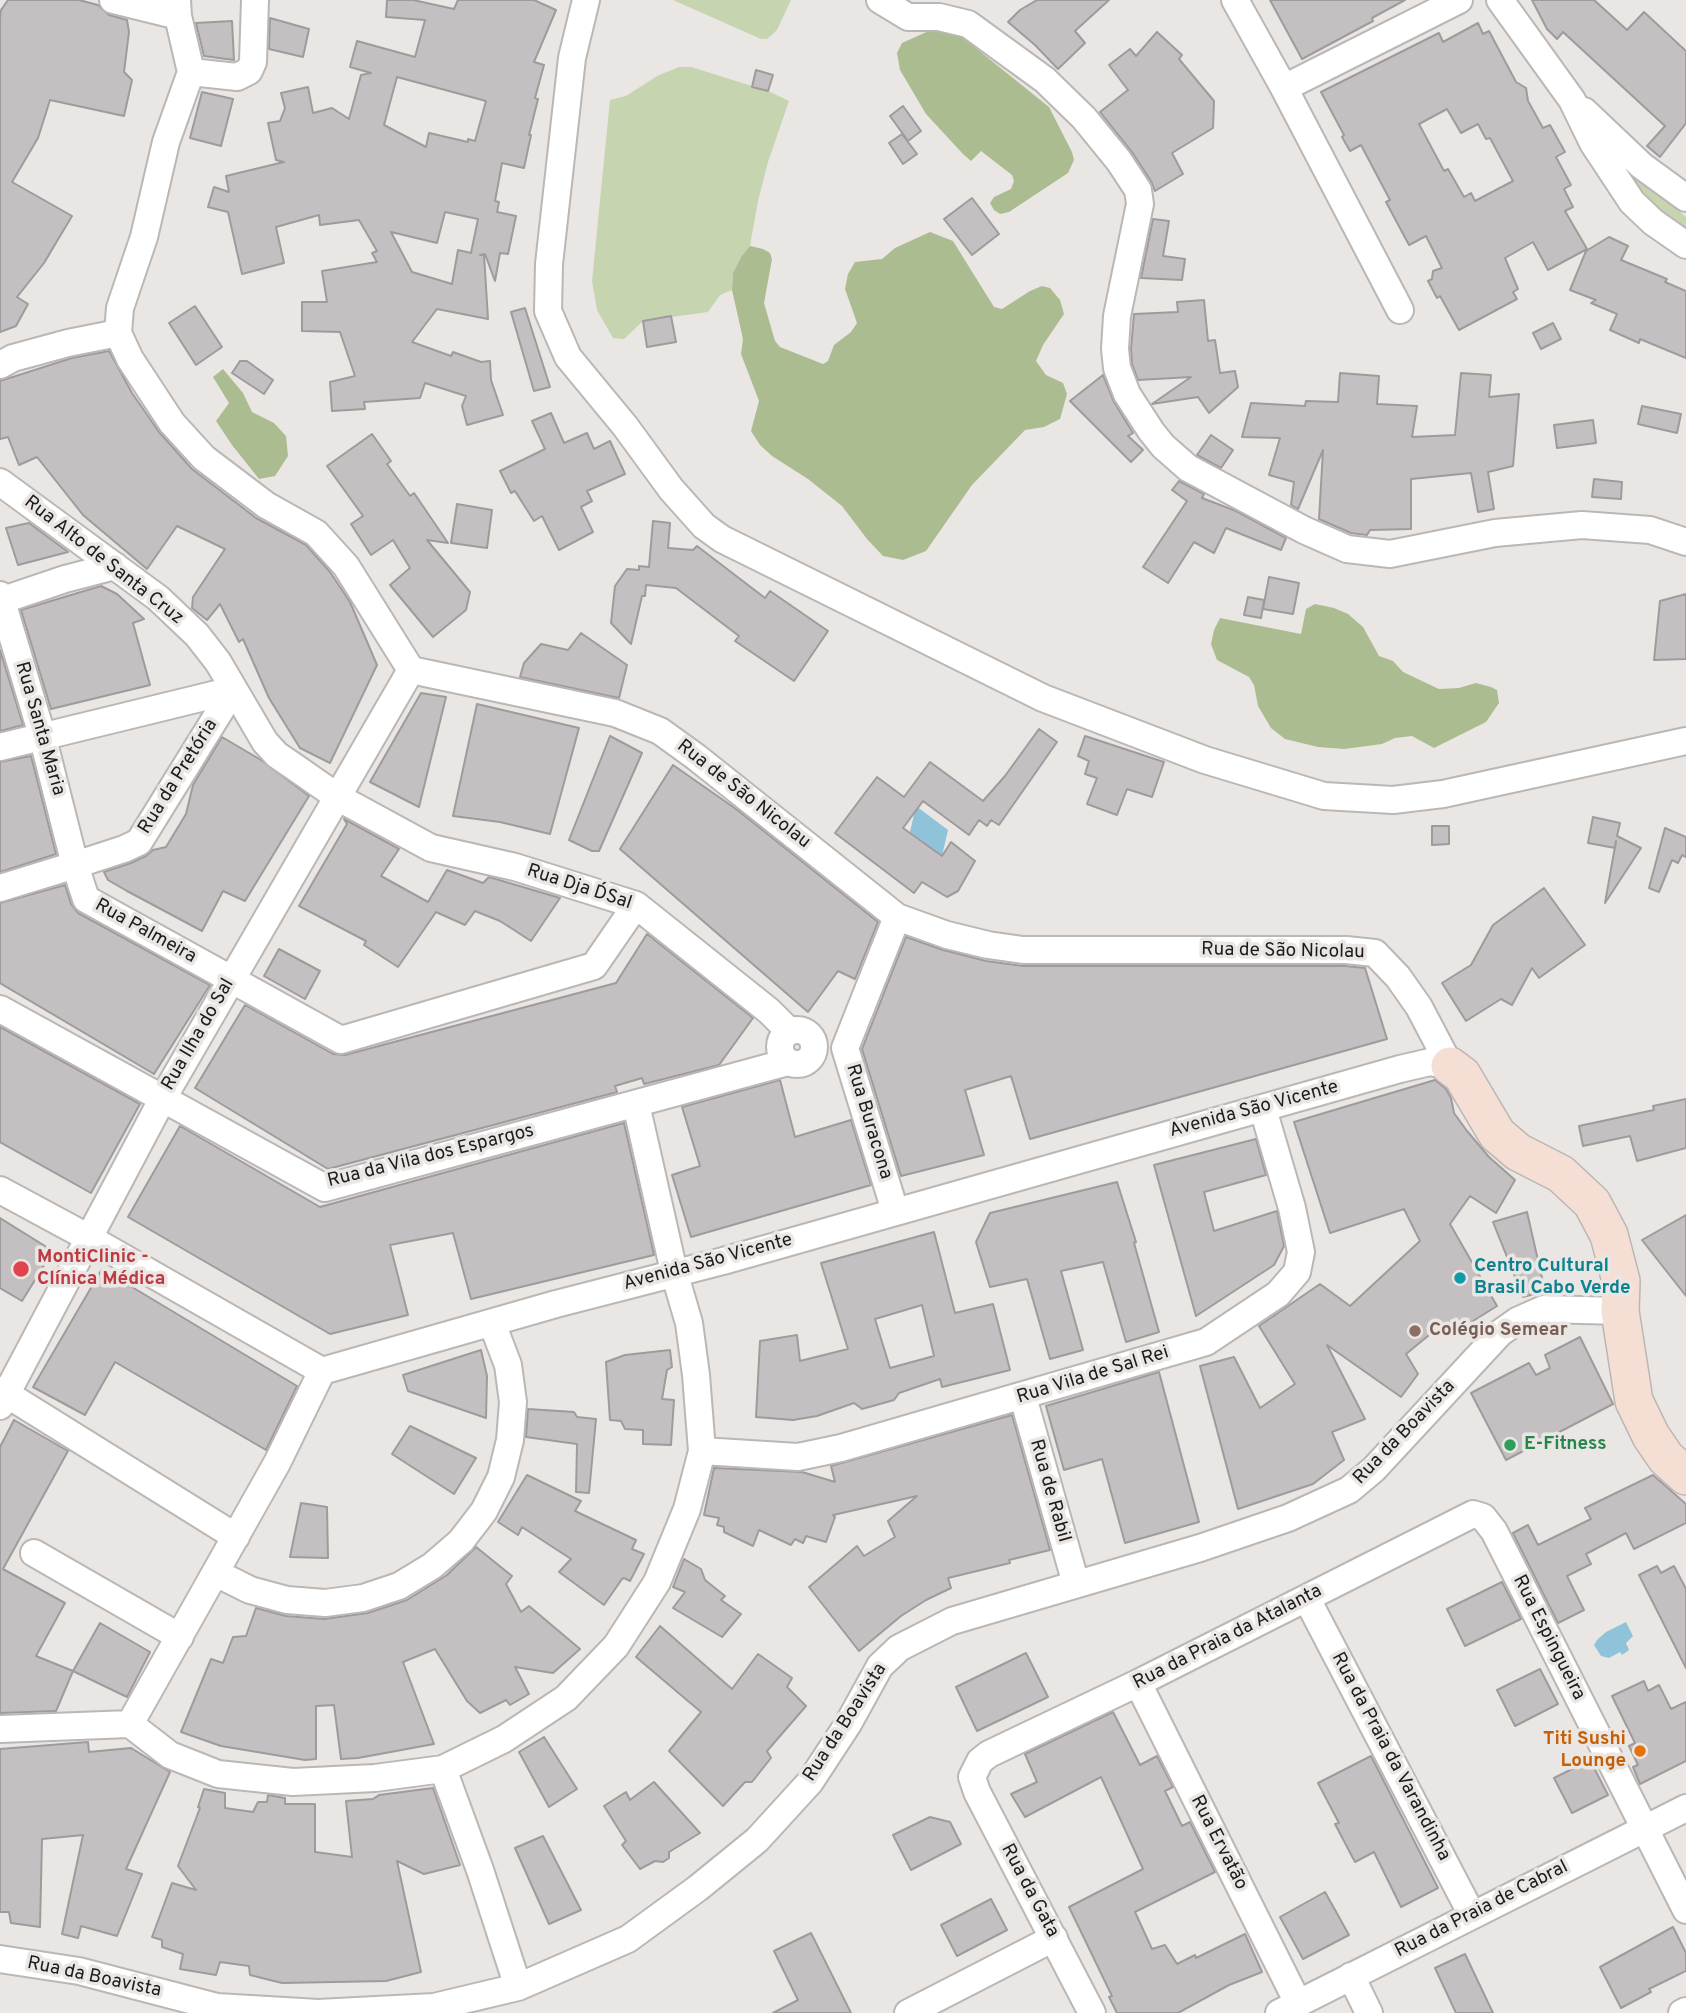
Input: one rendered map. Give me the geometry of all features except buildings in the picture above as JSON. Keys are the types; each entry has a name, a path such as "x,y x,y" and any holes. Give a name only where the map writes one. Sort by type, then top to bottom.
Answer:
{"street":[{"path":"113,0 178,8 191,72 166,142 144,237 120,308 118,333 130,359 172,423 204,458 267,505 316,533 346,566 411,670"},
{"path":"191,72 237,77 249,71 253,62 255,0"},
{"path":"586,0 572,58 549,264 548,311 568,357 625,426 671,489 704,526 722,539 1043,698 1205,760 1324,796 1393,800 1443,794 1686,741"},
{"path":"880,0 908,17 954,19 976,29 1045,80 1084,118 1119,161 1138,190 1140,204 1116,316 1117,368 1127,394 1151,432 1188,468 1304,530 1347,549 1390,554 1495,533 1582,525 1650,530 1686,542"},
{"path":"1235,0 1400,310"},
{"path":"1284,88 1459,0"},
{"path":"1500,0 1572,100 1593,143 1632,202 1653,222 1686,244"},
{"path":"1572,100 1642,166 1686,198"},
{"path":"0,365 13,358 68,343 118,333"},
{"name":"Rua Alto de Santa Cruz","path":"0,482 158,598 197,635 218,662 265,742 277,755 339,798"},
{"path":"1,599 115,566"},
{"name":"Rua Santa Maria","path":"1,599 42,735 75,864"},
{"name":"Rua Ilha do Sal","path":"2,1397 163,1098 411,670"},
{"name":"Rua de São Nicolau","path":"411,670 615,713 660,731 897,917 947,935 988,946 1023,950 1346,950 1375,953 1398,976 1419,1007 1450,1066"},
{"path":"0,747 233,690"},
{"name":"Rua da Pretória","path":"75,864 139,842 233,690"},
{"name":"Rua Dja D´Sal","path":"339,798 431,848 515,867 636,905 769,1011 789,1031"},
{"path":"0,888 75,864"},
{"name":"Rua Palmeira","path":"75,864 86,900 341,1040 594,966 636,905"},
{"name":"Rua Buracona","path":"895,1211 845,1048 897,917"},
{"name":"Rua da Vila dos Espargos","path":"0,1009 325,1188 788,1062"},
{"path":"789,1031 805,1032 813,1040 814,1050 804,1063 788,1062 781,1054 780,1044 789,1031"},
{"path":"814,1050 845,1048"},
{"name":"Avenida São Vicente","path":"322,1371 674,1272 723,1261 1400,1069 1430,1062 1450,1066"},
{"path":"1450,1066 1462,1075 1497,1134 1518,1152 1561,1174 1592,1203 1609,1236 1621,1281 1619,1311 1629,1378 1638,1410 1666,1458 1686,1476"},
{"path":"0,1729 130,1724 170,1755 218,1774 293,1782 375,1778 443,1769 504,1739 566,1698 616,1646 657,1582 687,1509 702,1451 689,1323 674,1272 636,1104"},
{"name":"Rua Vila de Sal Rei","path":"702,1451 798,1457 841,1448 1206,1342 1278,1294 1297,1272 1301,1252 1292,1208 1263,1109"},
{"path":"0,1190 322,1371 277,1463 130,1724"},
{"name":"Rua da Boavista","path":"0,1959 79,1970 218,2007 318,2013 434,2007 518,1987 628,1939 698,1888 757,1840 810,1782 848,1724 880,1666 899,1648 952,1621 1200,1548 1288,1518 1349,1490 1394,1450 1500,1333 1517,1321 1544,1309 1619,1311"},
{"path":"216,1573 250,1590 287,1600 325,1602 363,1598 399,1586 432,1566 461,1541 484,1511 501,1477 510,1440 513,1402 508,1365 492,1323"},
{"path":"2,1397 236,1537"},
{"name":"Rua de Rabil","path":"1023,1397 1076,1584"},
{"name":"Rua da Praia da Atalanta","path":"975,1768 989,1754 1138,1684 1464,1518 1473,1514 1483,1517"},
{"name":"Rua Espingueira","path":"1483,1517 1494,1531 1686,1910"},
{"path":"34,1553 180,1637"},
{"name":"Rua da Praia da Varandinha","path":"1307,1599 1472,1914"},
{"name":"Rua Ervatão","path":"1138,1684 1288,2008"},
{"name":"Rua da Gata","path":"975,1768 972,1777 977,1792 1092,2013"},
{"path":"443,1769 480,1870 518,1987"},
{"name":"Rua da Praia de Cabral","path":"1288,2008 1686,1808"},
{"path":"908,2013 1054,1938"},
{"path":"1351,1976 1369,2013"}],"green space":[{"path":"673,0 791,0 777,30 767,39 761,39"},
{"path":"931,30 962,37 1049,107 1072,152 1074,160 1068,173 1009,212 1000,214 994,210 990,203 994,197 1011,189 1014,181 1012,175 981,151 971,161 963,154 926,114 900,70 897,53 902,43"},
{"path":"679,67 691,67 768,91 789,101 768,162 750,246 733,273 732,290 720,295 708,312 643,321 624,339 613,338 597,310 592,281 610,100 626,96 657,76"},
{"path":"1634,171 1686,217 1686,231 1636,187 1630,174"},
{"path":"930,232 953,241 994,307 1002,309 1042,286 1050,288 1060,300 1064,314 1043,345 1036,361 1046,375 1063,383 1067,394 1060,419 1044,427 1025,430 972,485 926,551 903,560 883,556 842,506 808,479 772,456 760,445 751,431 759,401 741,354 743,339 732,290 733,273 750,246 770,253 772,259 764,303 775,341 780,347 823,364 828,361 834,345 851,332 857,323 845,289 848,274 855,262 882,259 895,248"},
{"path":"223,369 243,393 252,412 274,423 286,436 288,456 275,476 259,479 216,421 229,403 213,377"},
{"path":"1315,604 1348,614 1363,627 1379,656 1393,661 1403,672 1439,689 1459,688 1476,683 1491,687 1497,690 1499,703 1486,722 1434,748 1412,736 1395,738 1382,744 1344,749 1318,747 1285,739 1271,728 1258,706 1254,685 1249,677 1217,660 1211,644 1214,630 1220,618 1301,634 1306,609"}],"water":[{"path":"916,806 948,830 942,856 910,832"},
{"path":"1626,1622 1633,1636 1626,1643 1629,1650 1609,1658 1601,1656 1594,1645 1597,1640"}],"place":[{"name":"MontiClinic - Clínica Médica","path":"21,1269"},
{"name":"Centro Cultural Brasil Cabo Verde","path":"1460,1278"},
{"name":"Colégio Semear","path":"1415,1331"},
{"name":"E-Fitness","path":"1510,1445"},
{"name":"Titi Sushi Lounge","path":"1640,1751"}]}
